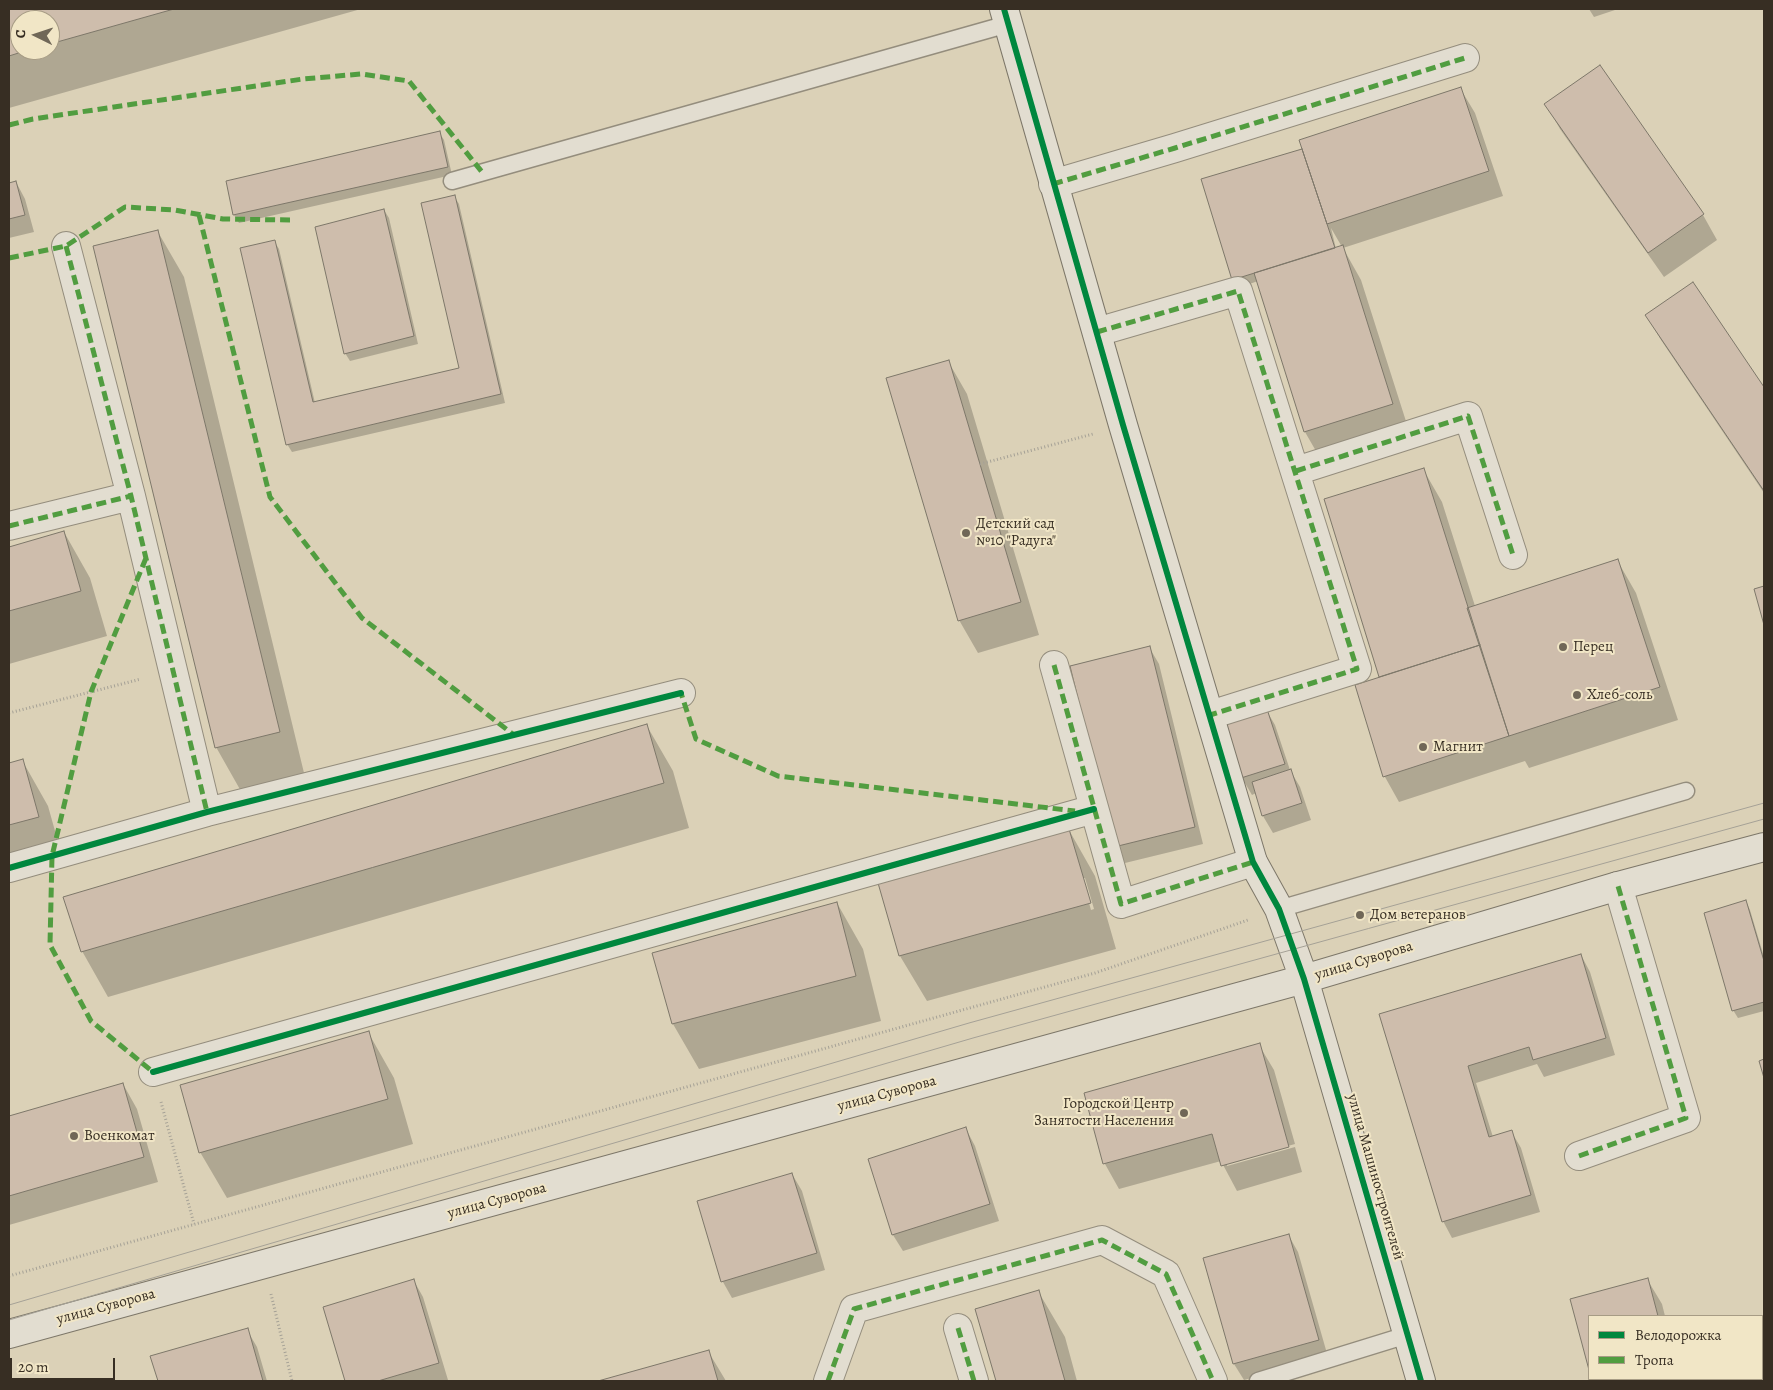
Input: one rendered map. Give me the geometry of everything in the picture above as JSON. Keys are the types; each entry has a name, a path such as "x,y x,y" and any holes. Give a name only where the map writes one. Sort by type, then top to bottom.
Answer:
{"street":[{"name":"улица Машиностроителей","path":"1006,16 1123,425 1253,862 1279,909 1304,980 1421,1381"},
{"path":"1054,184 1465,58"},
{"path":"66,246 131,496 207,812"},
{"path":"1097,332 1238,291 1357,669 1210,715"},
{"path":"1296,472 1468,416 1513,555"},
{"path":"9,526 131,496"},
{"path":"1054,665 1121,904 1253,862"},
{"path":"9,868 207,812 681,693"},
{"path":"153,1072 1094,809"},
{"name":"улица Суворова","path":"9,1334 1304,980 1618,886 1764,847"},
{"path":"1579,1156 1686,1118 1618,886"},
{"path":"828,1381 854,1309 1102,1240 1166,1274 1214,1381"},
{"path":"958,1328 974,1381"}],"lane":[{"path":"452,181 1006,16"},
{"path":"1279,909 1686,792"},
{"path":"1258,1381 1407,1335"}],"path":[{"path":"980,464 1123,425"},
{"path":"9,713 173,670"},
{"path":"9,1276 1095,973 1279,909"},
{"path":"153,1072 194,1224"},
{"path":"264,1264 292,1381"}],"building":[{"path":"9,9 174,9 60,41 60,10 10,10 9,56"},
{"path":"1600,65 1704,214 1648,253 1544,104"},
{"path":"1461,87 1489,171 1327,224 1299,140"},
{"path":"440,131 448,167 233,215 226,181"},
{"path":"1302,149 1335,248 1232,280 1201,179"},
{"path":"16,181 25,215 9,219 9,183"},
{"path":"455,195 501,394 286,445 240,248 275,240 313,402 459,368 421,203"},
{"path":"384,209 414,336 344,354 315,227"},
{"path":"158,230 280,732 215,748 93,246"},
{"path":"1343,245 1393,404 1304,432 1254,273"},
{"path":"1693,282 1764,387 1764,491 1645,315"},
{"name":"Детский сад №10 \"Радуга\"","path":"949,360 1021,602 958,621 886,378"},
{"path":"1424,468 1480,645 1379,677 1324,499"},
{"path":"64,531 81,591 9,611 9,547"},
{"name":"Перец","path":"1618,559 1660,687 1509,736 1467,608"},
{"path":"1764,586 1764,625 1754,589"},
{"path":"1480,645 1509,736 1383,777 1355,685"},
{"path":"1150,646 1195,827 1114,847 1070,666"},
{"path":"1266,706 1285,764 1241,778 1222,721"},
{"path":"647,724 664,783 81,952 63,897"},
{"path":"23,759 39,817 9,825 9,763"},
{"path":"1291,769 1302,803 1262,816 1252,782"},
{"path":"1069,829 1091,903 899,956 878,883"},
{"path":"1746,900 1764,961 1764,1002 1732,1011 1704,913"},
{"path":"837,902 856,976 672,1024 652,953"},
{"path":"1581,954 1606,1038 1533,1060 1529,1047 1468,1066 1489,1137 1512,1130 1531,1195 1442,1222 1379,1014"},
{"path":"369,1031 388,1099 199,1153 180,1085"},
{"name":"Городской Центр Занятости Населения","path":"1260,1043 1289,1147 1221,1166 1212,1134 1103,1164 1084,1093"},
{"path":"1764,1059 1764,1078 1759,1061"},
{"name":"Военкомат","path":"123,1083 144,1157 9,1196 9,1116"},
{"path":"966,1127 990,1204 892,1235 868,1159"},
{"path":"792,1173 817,1253 721,1282 697,1201"},
{"path":"1289,1234 1319,1340 1233,1364 1203,1258"},
{"path":"1648,1278 1658,1315 1588,1315 1588,1366 1570,1299"},
{"path":"414,1279 439,1363 378,1381 345,1381 323,1307"},
{"path":"1039,1290 1065,1381 996,1381 975,1309"},
{"path":"248,1328 263,1381 158,1381 150,1356"},
{"path":"709,1350 718,1381 598,1381"},
{"path":"1676,1380 1676,1381 1592,1381"}],"tram line":[{"path":"9,1305 969,1023 1764,803"},
{"path":"9,1320 973,1038 1764,819"}],"marked path":[{"path":"1053,184 1465,58"},
{"path":"9,125 33,119 303,79 361,74 409,81 482,172"},
{"path":"9,258 66,246 125,207 175,210 223,219 290,220"},
{"path":"199,215 270,497 362,618 514,735"},
{"path":"66,246 131,496 207,812"},
{"path":"1097,332 1238,291 1357,669 1210,715"},
{"path":"1296,471 1468,416 1513,555"},
{"path":"9,526 131,496"},
{"path":"146,558 91,692 52,856 50,945 91,1021 153,1072 158,1071"},
{"path":"1054,665 1121,904 1253,862"},
{"path":"676,694 681,693 696,739 778,776 1075,811"},
{"path":"1579,1156 1686,1118 1618,886"},
{"path":"828,1381 854,1309 1102,1240 1166,1274 1213,1381"},
{"path":"958,1328 974,1381"}],"cycle path":[{"path":"1004,9 1123,425 1253,862 1279,909 1304,979 1421,1381"},
{"path":"9,868 207,812 681,693"},
{"path":"153,1072 1094,809"}],"place":[{"name":"Детский сад №10 \"Радуга\"","path":"966,533"},
{"name":"Перец","path":"1563,647"},
{"name":"Хлеб-соль","path":"1577,695"},
{"name":"Магнит","path":"1423,747"},
{"name":"Дом ветеранов","path":"1360,915"},
{"name":"Городской Центр Занятости Населения","path":"1184,1113"},
{"name":"Военкомат","path":"74,1136"}]}
